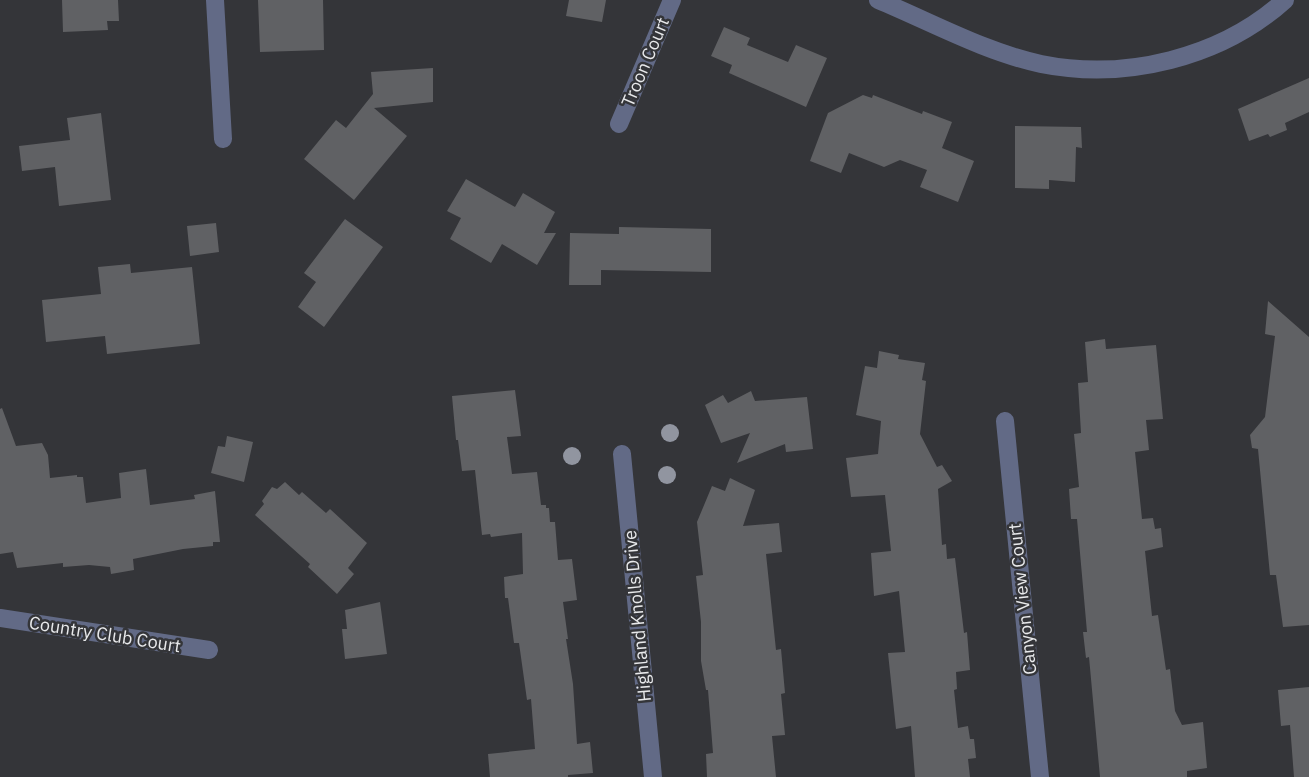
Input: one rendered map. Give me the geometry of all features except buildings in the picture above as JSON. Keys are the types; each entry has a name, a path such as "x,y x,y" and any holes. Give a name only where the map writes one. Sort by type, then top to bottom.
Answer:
{"street":[{"path":"215,0 223,139"},
{"name":"Troon Court","path":"619,124 672,0"},
{"path":"878,0 1002,53 1042,64 1082,69 1128,68 1168,61 1206,48 1242,31 1285,0"},
{"name":"Canyon View Court","path":"1005,421 1040,777"},
{"name":"Highland Knolls Drive","path":"622,454 653,777"},
{"name":"Country Club Court","path":"0,618 209,650"}]}
